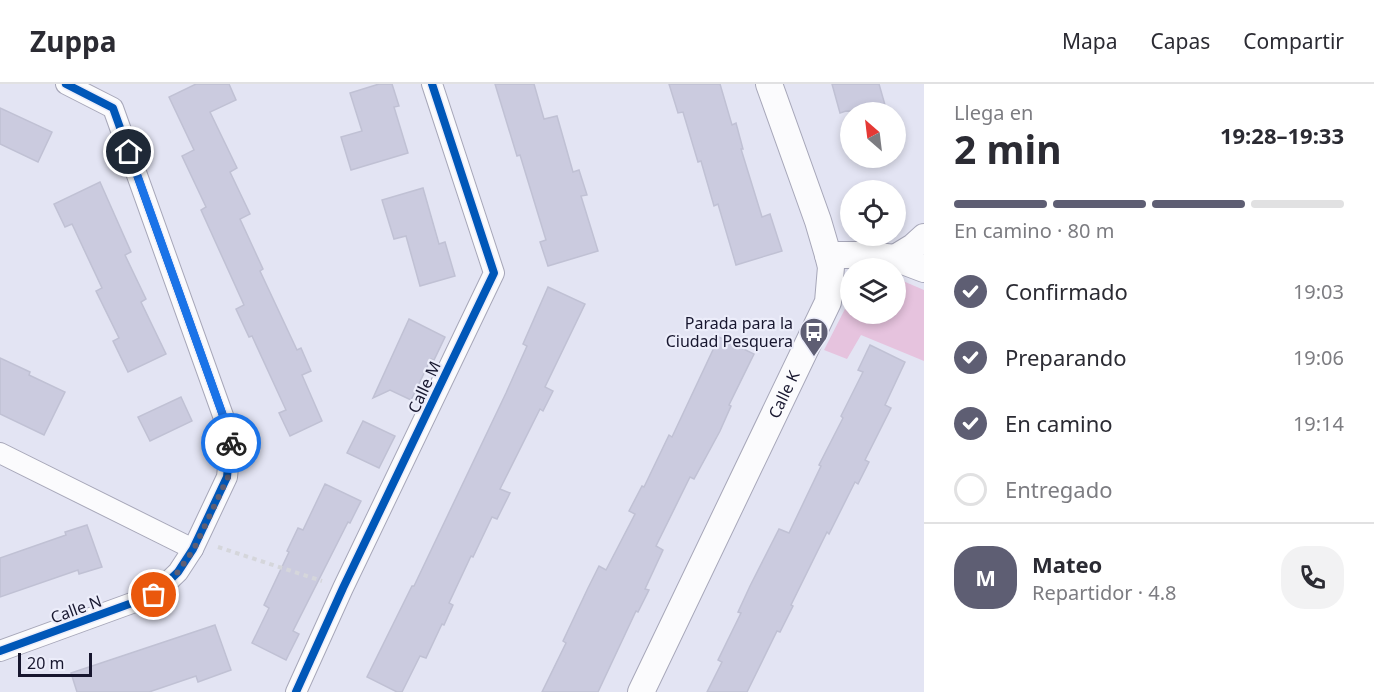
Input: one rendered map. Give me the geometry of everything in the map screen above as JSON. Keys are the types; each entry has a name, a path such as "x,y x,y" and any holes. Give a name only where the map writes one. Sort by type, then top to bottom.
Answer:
{"street":[{"name":"Calle N","path":"0,651 154,595 178,572 195,545 228,477 231,438 113,108 66,84"},
{"name":"Calle M","path":"296,692 343,588 494,273 432,84"},
{"name":"Calle K","path":"641,692 828,302 831,267 828,255 818,220 769,84"},
{"path":"828,255 895,258 924,237"},
{"path":"906,262 924,269"},
{"path":"0,453 195,545"}],"path":[{"path":"195,545 343,588"}],"shaded area":[{"path":"906,282 924,290 924,361 861,335 847,359 824,350 840,319 840,324 906,324"}],"building":[{"path":"196,84 229,84 236,100 210,112 237,168 230,172 250,214 240,219 263,269 260,271 297,350 301,348 311,371 302,375 322,421 290,436 279,413 286,410 252,336 249,337 236,309 244,305 201,210 206,207 182,156 194,150 169,97"},
{"path":"379,84 392,84 399,106 394,107 408,153 351,170 341,137 362,131 350,93"},
{"path":"495,84 534,84 544,119 557,116 573,172 579,170 587,195 581,196 598,251 548,266 540,242 546,240"},
{"path":"669,84 720,84 732,125 736,123 743,149 741,149 762,217 770,214 782,251 736,265 718,204 714,206 683,112 678,113"},
{"path":"832,84 879,84 884,102 840,102 840,113"},
{"path":"0,108 52,132 38,162 0,144"},
{"path":"100,182 131,252 125,255 146,299 141,302 166,354 128,372 113,341 119,338 96,291 102,288 72,224 65,227 54,204"},
{"path":"423,188 439,244 445,242 455,276 420,286 406,236 394,239 382,200"},
{"path":"548,287 585,304 545,387 553,391 543,411 540,409 500,489 510,493 497,519 492,517 473,557 471,556 449,603 453,605 444,625 442,624 426,658 420,656 402,692 397,692 367,677 414,586 506,393 527,346 523,344"},
{"path":"409,319 445,337 434,360 431,359 411,400 390,390 373,398"},
{"path":"719,337 754,354 729,405 731,406 720,431 694,479 690,477 656,546 663,550 645,589 649,590 638,612 636,611 598,692 542,692 566,643 563,641 588,588 599,566 606,570 635,514 629,511 642,486 644,487 669,435 672,437"},
{"path":"870,345 905,362 885,405 891,408 865,460 869,462 858,484 855,482 829,534 827,532 780,632 777,631 747,692 707,692 722,662 718,660 741,613 738,612 750,586 779,529 789,533 821,466 819,465 863,372 858,370"},
{"path":"0,358 65,392 44,435 0,414"},
{"path":"181,397 192,421 150,441 138,417"},
{"path":"363,421 395,436 379,468 347,453"},
{"path":"325,484 361,501 293,631 299,634 286,660 252,643 269,608 264,605 289,552 287,551 298,528 303,530"},
{"path":"87,525 102,567 79,574 78,570 0,597 0,558 66,535 65,532"},
{"path":"215,625 231,670 198,682 196,676 149,692 77,692 71,673"}],"cycle path":[{"path":"0,651 154,595 178,572 193,549 227,477 231,438 113,108 66,84"},
{"path":"296,692 343,588 494,273 432,84"}],"way so far":[{"path":"154,595 178,572 194,549 228,477 231,443"}],"place":[{"name":"Parada para la Ciudad Pesquera","path":"814,358"}],"route":[{"path":"129,152 231,443"}]}
